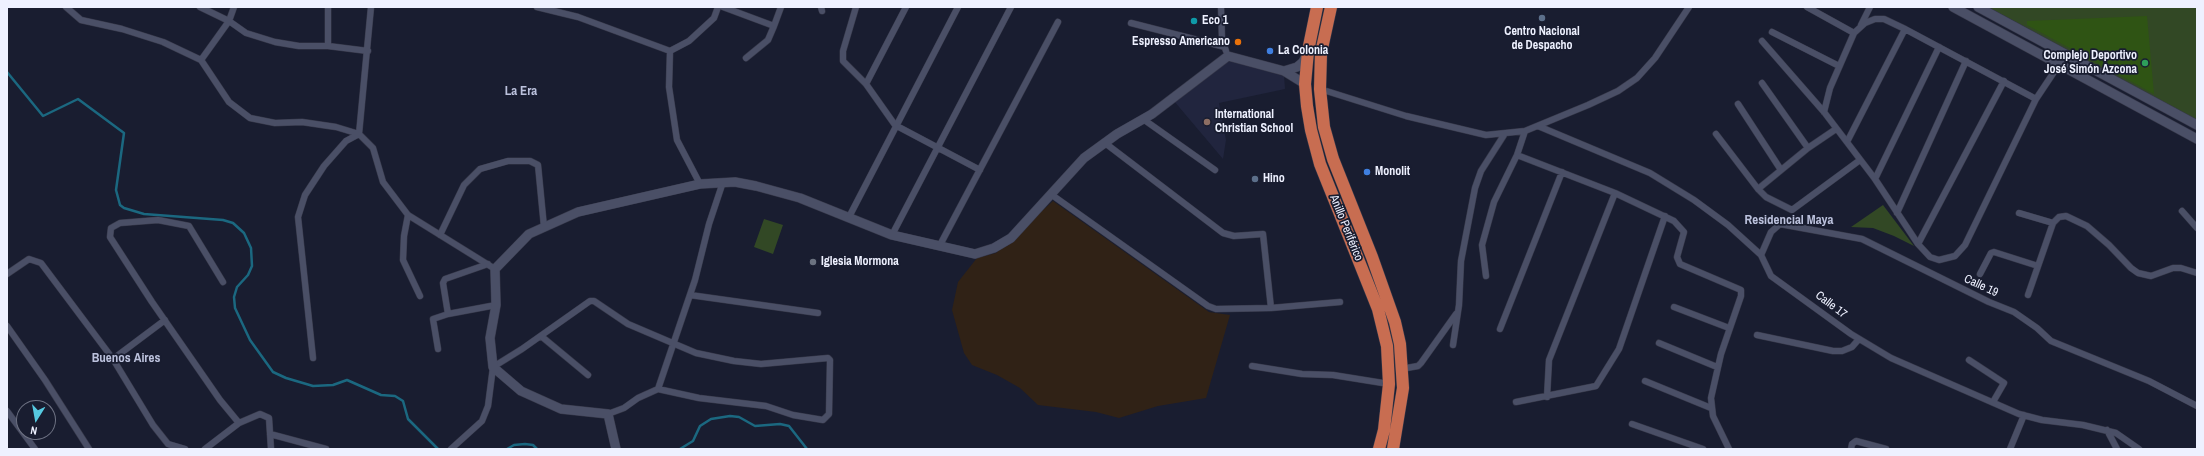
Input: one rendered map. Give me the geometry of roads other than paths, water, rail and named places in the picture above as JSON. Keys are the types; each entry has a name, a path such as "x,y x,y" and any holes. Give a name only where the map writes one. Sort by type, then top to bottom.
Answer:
{"highway":[{"name":"Anillo Periférico","path":"1317,7 1308,52 1304,84 1311,130 1320,164 1378,309 1386,346 1389,384 1384,430 1379,449"},
{"name":"Anillo Periférico","path":"1331,7 1321,53 1320,89 1324,127 1333,160 1372,257 1395,322 1400,344 1403,388 1393,449"}],"street":[{"path":"66,7 81,20 163,42 201,60 229,102 250,118 275,123 302,122 336,127 359,134 373,148 383,182 408,215 492,267"},
{"path":"200,7 229,21 246,33 275,42 300,46 328,46 368,51"},
{"path":"201,60 229,21 234,7"},
{"path":"328,7 328,46"},
{"path":"359,134 371,7"},
{"path":"537,7 578,16 670,51 689,41 714,18 718,7"},
{"path":"723,7 774,26"},
{"path":"746,58 768,40 781,7"},
{"path":"856,7 842,56 843,61 866,84 895,125 980,170"},
{"path":"866,84 906,7"},
{"path":"848,217 958,7"},
{"path":"892,235 939,148 1011,7"},
{"path":"1221,7 1222,39 1226,52"},
{"path":"1320,89 1406,116 1486,135 1525,131 1612,94 1636,78 1655,58 1689,7"},
{"path":"1808,7 1854,33"},
{"path":"1860,27 1870,7"},
{"path":"1953,7 2197,139"},
{"path":"1978,7 2197,125"},
{"path":"1824,112 1830,88 1854,33 1860,27 1875,19 1884,19 1905,28 2036,99"},
{"path":"940,245 1058,22"},
{"path":"1131,23 1284,70 1304,84"},
{"path":"1847,142 1905,28"},
{"path":"1772,32 1839,66"},
{"path":"1762,41 1824,112 1875,179 1918,244 1930,257 1939,260 1955,256 1960,252 2036,99 2066,54"},
{"path":"1875,179 1939,47"},
{"path":"670,51 669,87 677,140 700,184"},
{"path":"448,314 443,283 445,279 492,267 529,234 578,212 700,184 723,182 756,186 800,198 892,235 940,245 959,252 975,254 994,248 1011,238 1052,195 1068,173 1084,158 1143,119 1226,52"},
{"path":"1284,70 1297,67 1303,62 1308,52"},
{"path":"1897,213 1966,61"},
{"path":"1918,244 2004,81"},
{"path":"1762,82 1808,148"},
{"path":"1738,104 1781,170"},
{"path":"1143,119 1215,170"},
{"name":"Calle 17","path":"1538,126 1650,173 1694,200 1728,225 1761,255 1772,276 1859,339 1891,358 2019,414 2042,420 2083,425 2107,430 2116,433 2140,449"},
{"path":"1758,189 1808,148 1836,129"},
{"path":"1486,276 1482,245 1494,202 1516,155 1525,131"},
{"path":"313,358 298,217 305,195 324,166 346,141 359,134"},
{"path":"1453,345 1461,261 1477,180 1504,134"},
{"path":"1716,134 1758,189 1766,197 1792,210 1860,160"},
{"path":"1105,143 1224,233 1234,236 1263,234 1271,308"},
{"path":"1516,155 1615,193 1679,224 1684,232 1676,257 1680,264 1741,290 1741,296 1717,367 1711,408 1729,449"},
{"path":"440,235 464,185 480,169 508,161 530,161 538,165 544,227"},
{"path":"1500,329 1562,172"},
{"path":"658,389 690,295 709,224 723,182"},
{"path":"1547,397 1549,360 1615,193"},
{"path":"1052,195 1208,306 1225,310 1340,302"},
{"path":"2182,212 2197,228"},
{"path":"2019,213 2053,223"},
{"path":"408,215 404,236 403,260 420,296"},
{"path":"1516,402 1596,386 1619,349 1665,216"},
{"path":"2028,295 2053,223 2059,217 2066,216 2076,219 2109,245 2131,268 2145,276 2151,276 2173,268 2181,268 2197,273"},
{"path":"223,282 189,226 158,220 120,223 111,228 110,236 165,320 220,400 239,423"},
{"name":"Calle 19","path":"1761,255 1771,232 1780,224 1862,239 1989,302 2014,312 2037,328 2051,341 2149,381 2197,406"},
{"path":"1980,274 1991,253 1994,252 2038,266"},
{"path":"7,274 29,259 41,263 113,359 158,431 168,444 185,449"},
{"path":"451,449 482,421 488,406 492,367 490,338 496,305 492,267"},
{"path":"690,295 818,313"},
{"path":"590,301 594,301 628,324 696,353 734,361 761,364 828,358 830,360 829,414 822,420 793,415 766,406 699,398 658,389 638,398 624,408 608,414 561,409 521,391 492,367 541,336 590,301"},
{"path":"438,349 433,319 448,314 496,305"},
{"path":"1674,307 1729,328"},
{"path":"1402,369 1418,366 1421,363 1457,313"},
{"path":"113,359 165,320"},
{"path":"7,326 45,380 89,449"},
{"path":"1758,335 1833,351 1852,347 1859,339"},
{"path":"541,336 588,375"},
{"path":"1660,344 1717,367"},
{"path":"1969,360 2004,383 1993,402"},
{"path":"1252,366 1302,374 1333,375 1389,384"},
{"path":"1645,381 1711,408"},
{"path":"7,411 35,449"},
{"path":"205,449 239,423 260,414 265,414 269,418 271,449"},
{"path":"608,414 616,449"},
{"path":"2018,449 2011,448 2024,415"},
{"path":"1632,424 1703,449"},
{"path":"2107,430 2117,449"},
{"path":"270,434 326,449"},
{"path":"1851,449 1852,444 1856,441 1886,449"}],"waterway":[{"path":"7,72 43,116 78,99 124,133 116,190 120,205 124,208 144,214 223,220 233,223 244,233 251,248 252,266 248,275 237,287 234,297 235,308 250,340 273,372 286,378 313,386 333,385 347,380 381,395 395,396 403,401 408,419 438,449"},
{"path":"680,449 693,441 700,426 711,419 730,416 739,417 755,426 780,424 789,426 807,449"},
{"path":"507,449 514,445 525,444 533,445 537,449"}],"place":[{"name":"Centro Nacional de Despacho","path":"1542,18"},
{"name":"Eco 1","path":"1194,21"},
{"name":"Espresso Americano","path":"1238,42"},
{"name":"La Colonia","path":"1270,51"},
{"name":"Complejo Deportivo José Simón Azcona","path":"2145,63"},
{"name":"International Christian School","path":"1207,122"},
{"name":"Monolit","path":"1367,172"},
{"name":"Hino","path":"1255,179"},
{"name":"Iglesia Mormona","path":"813,262"}],"district":[{"name":"La Era","path":"521,92"},
{"name":"Residencial Maya","path":"1789,221"},
{"name":"Buenos Aires","path":"126,359"}]}
